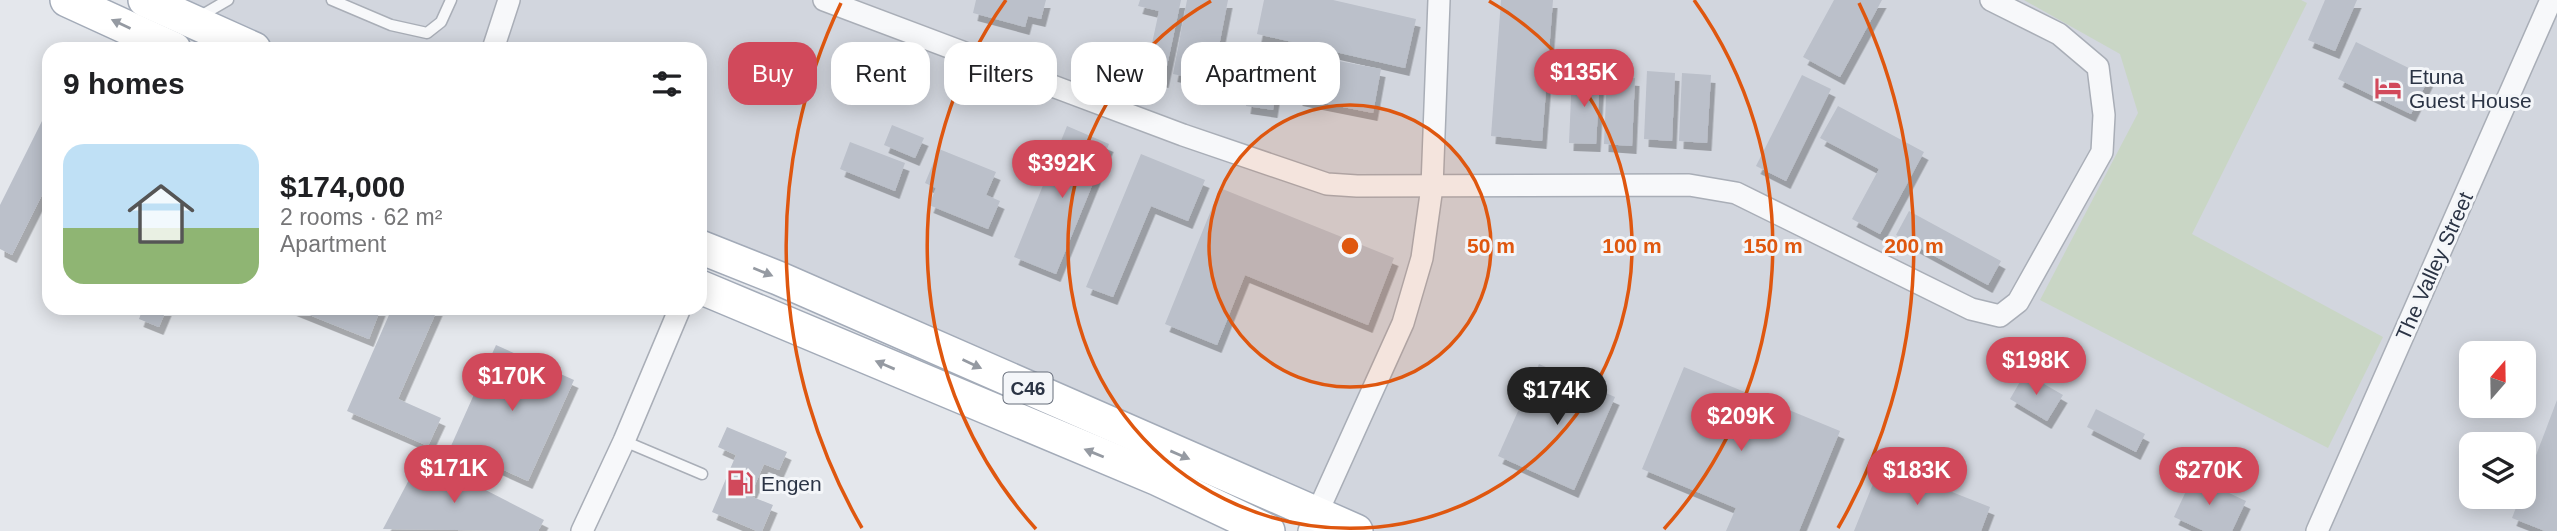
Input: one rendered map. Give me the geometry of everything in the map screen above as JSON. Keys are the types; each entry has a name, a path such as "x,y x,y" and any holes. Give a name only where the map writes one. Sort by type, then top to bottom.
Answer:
{"main road":[{"path":"67,0 159,42"},
{"path":"145,0 238,42"},
{"name":"C46","path":"707,253 778,278 1313,522 1356,531"},
{"name":"C46","path":"707,290 1158,479 1265,530"}],"street":[{"path":"495,42 509,0"},
{"path":"824,0 1183,135 1319,181 1357,186 1432,187 1689,185 1736,193 1970,309 2000,316 2018,302 2102,152 2104,115 2098,67 2059,34 1991,0"},
{"path":"1313,522 1404,323 1422,258 1432,187 1439,0"},
{"name":"The Valley Street","path":"2317,531 2552,0"},
{"path":"582,531 624,441 677,315"}],"lane":[{"path":"192,21 228,0"},
{"path":"332,0 391,25 427,33 441,22 451,0"},
{"path":"624,441 702,474"}],"shaded area":[{"path":"144,0 2557,0 2557,531 1356,531 707,248 707,42 238,42"}],"green space":[{"path":"2024,0 2301,0 2307,3 2192,234 2383,337 2328,448 2040,300 2138,113 2120,54"}],"building":[{"path":"976,0 1046,0 1041,19 1028,16 1025,27 973,13"},
{"path":"1140,0 1181,0 1167,66 1167,42 1152,42 1159,11 1138,6"},
{"path":"1187,0 1228,0 1220,42 1181,42 1181,76 1173,74"},
{"path":"1264,0 1333,0 1416,19 1405,68 1340,53 1340,42 1292,42 1257,34"},
{"path":"1501,0 1553,0 1542,141 1491,136"},
{"path":"1834,0 1882,0 1840,77 1803,57"},
{"path":"2325,0 2357,0 2335,51 2308,40"},
{"path":"2356,42 2429,78 2411,114 2338,79"},
{"path":"1340,61 1381,69 1373,113 1333,105 1340,105"},
{"path":"1647,71 1675,73 1672,141 1644,139"},
{"path":"1682,73 1711,75 1707,143 1679,141"},
{"path":"1572,75 1600,76 1596,144 1569,143"},
{"path":"1802,75 1831,89 1786,181 1756,166"},
{"path":"1607,76 1635,78 1632,146 1604,144"},
{"path":"1246,105 1274,105 1273,110"},
{"path":"1838,106 1924,152 1880,234 1852,219 1879,169 1820,138"},
{"path":"42,121 42,195 12,255 0,249 0,205"},
{"path":"892,125 924,138 915,158 884,145"},
{"path":"1067,126 1109,144 1056,274 1014,257"},
{"path":"850,142 905,163 895,191 840,169"},
{"path":"939,149 996,172 986,195 1000,201 988,229 929,205 936,188 925,183"},
{"path":"1141,154 1205,180 1188,221 1151,206 1113,297 1086,287"},
{"path":"1220,188 1394,258 1368,325 1245,275 1217,345 1165,324"},
{"path":"1909,211 2001,261 1988,285 1896,235"},
{"path":"140,315 164,315 159,327 139,319"},
{"path":"309,315 378,315 369,339"},
{"path":"389,315 435,315 398,399 441,418 428,446 347,411"},
{"path":"496,345 574,380 528,481 451,446"},
{"path":"1539,364 1615,397 1574,490 1498,456"},
{"path":"1684,367 1840,431 1799,531 1726,531 1736,508 1642,469"},
{"path":"2025,373 2063,395 2047,421 2010,399"},
{"path":"2557,400 2557,531 2545,531 2512,518 2515,509 2536,509 2536,455"},
{"path":"2096,409 2145,434 2136,452 2087,427"},
{"name":"Engen","path":"727,427 787,452 779,470 764,464 750,496 773,505 762,531 712,512 736,455 718,447"},
{"path":"421,457 544,520 538,531 383,529"},
{"path":"1881,464 1990,507 1981,531 1854,531"},
{"path":"2193,476 2246,501 2232,531 2204,531 2174,517"}],"place":[{"name":"Etuna Guest House","path":"2388,88"},
{"name":"Engen","path":"740,483"}]}
